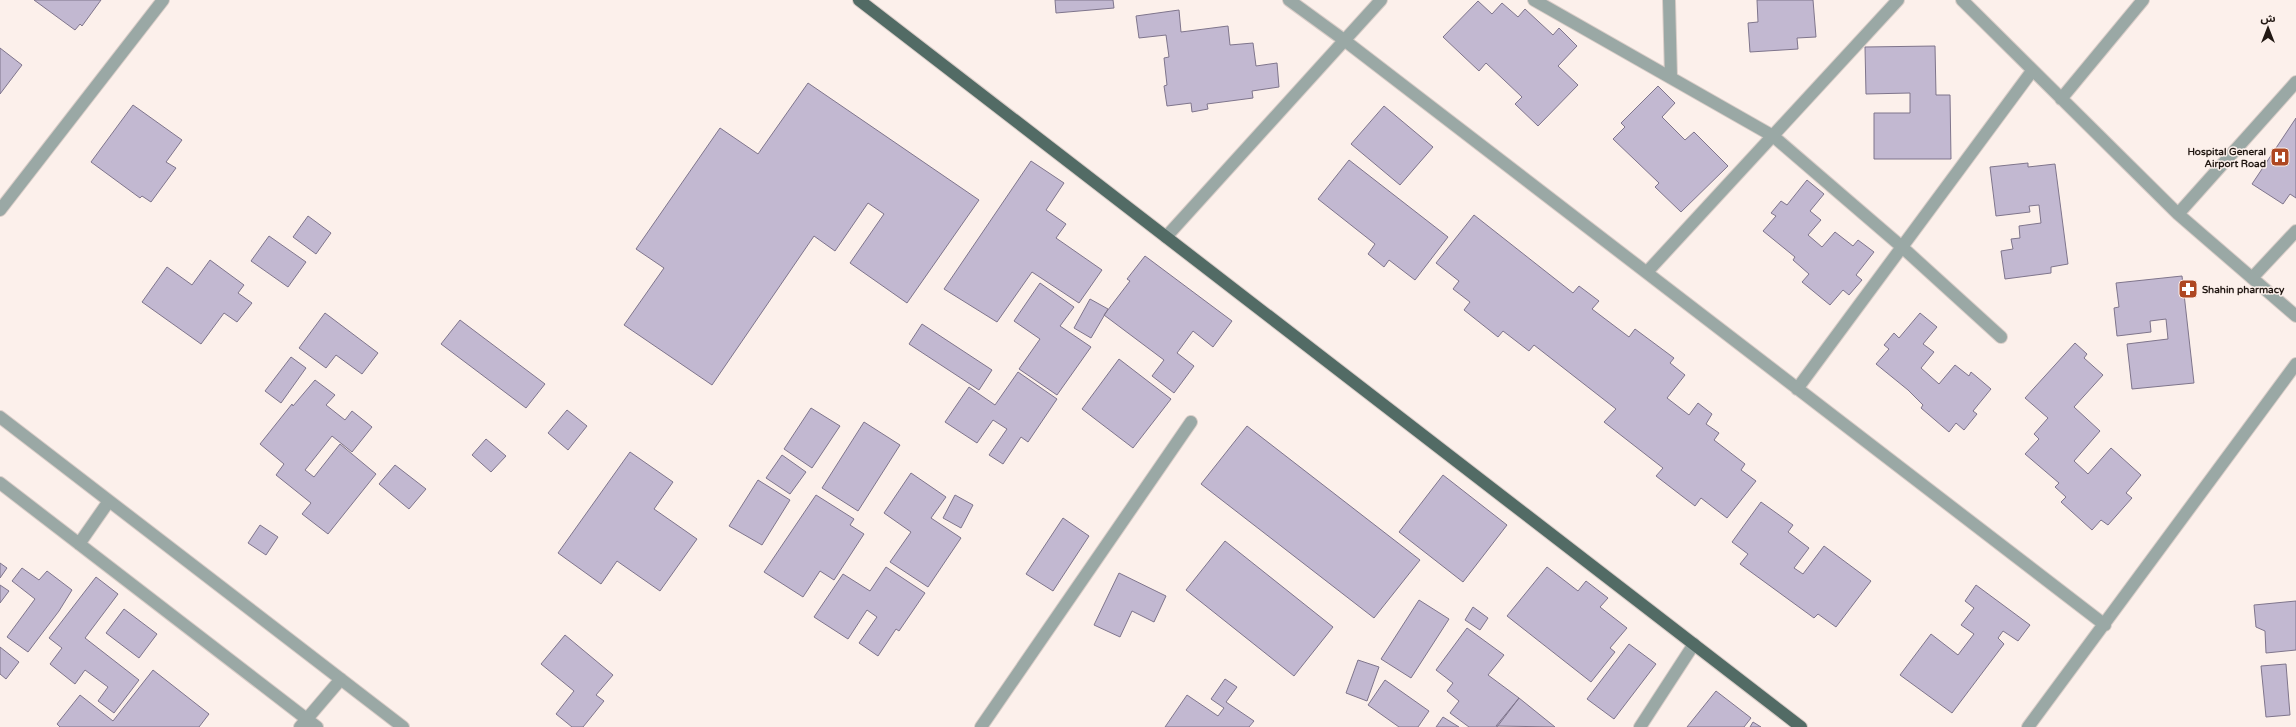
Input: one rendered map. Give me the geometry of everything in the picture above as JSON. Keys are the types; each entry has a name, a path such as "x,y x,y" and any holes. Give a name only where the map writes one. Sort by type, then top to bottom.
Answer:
{"main road":[{"path":"859,0 1801,727"}],"street":[{"path":"0,210 163,0"},
{"path":"1288,0 1344,40 2105,625"},
{"path":"1166,237 1381,0"},
{"path":"1534,0 1773,136 1902,247 2001,337"},
{"path":"1669,0 1671,77"},
{"path":"1646,272 1898,0"},
{"path":"1962,0 2178,214 2296,316"},
{"path":"2061,99 2143,0"},
{"path":"1797,388 2032,71"},
{"path":"2178,214 2296,82"},
{"path":"2252,278 2296,231"},
{"path":"2028,727 2105,625 2296,364"},
{"path":"0,418 403,727"},
{"path":"981,727 1191,422"},
{"path":"0,483 79,544 303,723 317,727"},
{"path":"79,544 109,501"},
{"path":"1640,727 1694,644"},
{"path":"303,723 341,679"}],"building":[{"path":"34,0 101,0 82,26 80,24 75,30"},
{"path":"1055,0 1113,0 1114,8 1056,13"},
{"path":"1757,0 1813,0 1816,37 1797,38 1798,49 1750,52 1748,23 1758,22"},
{"path":"1478,1 1492,14 1502,3 1518,17 1525,9 1553,35 1559,28 1577,46 1558,66 1578,85 1538,126 1515,104 1522,97 1486,63 1479,71 1443,37"},
{"path":"1179,10 1181,32 1228,26 1230,45 1253,43 1256,66 1277,63 1279,87 1252,91 1253,98 1207,104 1208,109 1192,112 1191,103 1167,106 1164,86 1167,85 1164,58 1169,57 1166,35 1139,38 1136,16"},
{"path":"1935,46 1936,95 1950,95 1951,159 1874,159 1874,113 1910,113 1910,93 1866,94 1865,47"},
{"path":"0,48 22,65 0,94"},
{"path":"808,83 979,200 907,303 850,263 884,214 868,203 835,251 814,236 712,385 624,325 664,268 636,249 720,128 758,154"},
{"path":"1658,86 1675,103 1662,117 1685,140 1694,132 1728,166 1681,212 1655,187 1659,183 1613,139 1625,127 1621,123"},
{"path":"133,105 182,140 166,162 176,168 151,202 142,196 140,198 91,162"},
{"path":"1384,106 1433,147 1400,185 1351,144"},
{"path":"2296,118 2296,198 2290,194 2283,204 2252,184"},
{"path":"1349,160 1448,237 1415,280 1389,260 1384,267 1368,254 1375,244 1318,199"},
{"path":"1031,161 1064,183 1046,210 1066,224 1056,238 1102,270 1079,303 1032,272 997,322 944,289"},
{"path":"2028,163 2028,167 2055,164 2068,264 2051,267 2051,273 2005,279 2001,251 2013,249 2011,239 2020,238 2019,226 2041,223 2039,205 2029,206 2030,212 1996,216 1990,167"},
{"path":"1807,180 1824,194 1810,211 1821,220 1808,235 1822,247 1835,232 1853,246 1858,240 1874,252 1856,275 1862,280 1849,295 1843,290 1830,305 1802,282 1809,274 1793,260 1795,257 1763,231 1776,216 1771,213 1781,201 1787,205"},
{"path":"1474,215 1573,293 1579,286 1599,301 1592,309 1629,337 1635,329 1674,358 1670,363 1685,375 1667,398 1689,415 1698,403 1712,414 1706,424 1719,433 1714,440 1745,464 1741,470 1756,481 1727,518 1701,498 1695,506 1656,476 1663,468 1604,422 1616,409 1534,345 1529,351 1503,331 1498,337 1464,310 1470,302 1453,289 1459,281 1436,263"},
{"path":"308,216 331,233 316,254 293,237"},
{"path":"269,236 306,262 288,287 251,261"},
{"path":"1145,256 1232,321 1213,347 1193,331 1177,353 1194,366 1174,393 1152,376 1164,360 1104,315 1130,281 1127,279"},
{"path":"210,260 244,285 238,293 252,303 237,322 224,313 201,344 142,302 167,267 192,285"},
{"path":"2182,276 2194,383 2132,389 2127,344 2168,339 2166,319 2150,321 2151,332 2117,336 2114,308 2119,307 2116,283"},
{"path":"1040,283 1074,307 1060,326 1091,347 1057,395 1019,369 1040,339 1014,321"},
{"path":"1090,299 1108,309 1091,338 1074,328"},
{"path":"325,313 378,353 362,374 336,355 326,368 299,348"},
{"path":"1920,313 1937,327 1923,344 1934,352 1921,368 1939,384 1955,365 1969,376 1971,372 1991,389 1973,411 1977,414 1964,430 1956,423 1949,432 1921,408 1923,405 1908,390 1876,364 1889,349 1884,345 1894,333 1899,338"},
{"path":"460,320 545,384 526,408 441,344"},
{"path":"922,324 992,370 979,390 909,344"},
{"path":"2075,343 2087,354 2084,358 2103,375 2074,407 2100,431 2074,461 2088,474 2111,448 2141,475 2126,493 2132,498 2108,525 2101,520 2092,530 2061,502 2066,497 2055,487 2059,483 2025,454 2039,439 2034,434 2048,418 2025,398"},
{"path":"291,357 306,368 281,403 265,391"},
{"path":"1119,359 1171,399 1133,448 1082,409"},
{"path":"1018,372 1057,399 1028,442 1021,437 1003,464 989,455 1007,429 993,420 977,443 945,422 969,387 995,405"},
{"path":"315,380 335,395 326,405 345,420 352,411 372,427 352,452 332,436 305,470 314,477 340,444 376,474 328,534 302,514 311,503 276,475 284,464 260,444 292,404 293,406"},
{"path":"811,408 840,426 812,468 784,449"},
{"path":"567,410 587,426 568,450 548,433"},
{"path":"864,422 900,445 858,511 822,488"},
{"path":"1247,426 1420,560 1374,618 1201,484"},
{"path":"486,439 506,456 491,472 472,455"},
{"path":"630,452 673,482 654,509 697,539 660,591 617,561 601,584 558,553"},
{"path":"782,455 806,472 790,494 766,478"},
{"path":"395,465 426,489 409,509 379,484"},
{"path":"911,473 946,497 931,518 961,538 928,587 890,562 911,532 884,513"},
{"path":"1443,475 1507,525 1463,582 1399,532"},
{"path":"758,480 790,500 762,545 729,526"},
{"path":"816,495 854,519 850,525 864,534 834,580 820,571 803,597 764,572"},
{"path":"955,495 973,505 961,528 943,518"},
{"path":"1761,502 1793,525 1788,532 1809,548 1794,568 1803,574 1824,546 1871,581 1836,627 1818,614 1814,618 1740,564 1748,554 1732,542"},
{"path":"1063,518 1089,536 1053,591 1026,574"},
{"path":"260,525 278,537 266,555 248,543"},
{"path":"1225,541 1333,627 1294,676 1186,590"},
{"path":"0,563 7,568 0,578"},
{"path":"886,567 925,593 899,631 896,629 878,656 859,643 877,617 867,610 848,639 814,617 843,574 870,591"},
{"path":"1547,567 1578,591 1586,581 1608,598 1600,607 1627,628 1610,648 1615,652 1591,682 1507,616"},
{"path":"22,568 39,580 47,571 72,590 59,611 28,652 7,637 35,599 12,581"},
{"path":"1119,573 1166,596 1154,622 1132,611 1120,637 1094,625"},
{"path":"96,577 118,594 85,638 139,680 114,713 98,701 108,687 85,670 75,684 50,664 62,648 49,638"},
{"path":"0,585 9,591 0,603"},
{"path":"1976,585 2030,625 2018,641 2003,631 1998,638 2004,644 1952,713 1900,675 1931,634 1958,655 1974,634 1961,625 1974,608 1965,601"},
{"path":"1419,600 1449,619 1411,678 1381,659"},
{"path":"2296,601 2296,650 2266,653 2265,631 2256,627 2254,605"},
{"path":"1473,607 1488,618 1480,630 1465,620"},
{"path":"124,609 157,634 139,658 106,633"},
{"path":"1467,628 1504,655 1488,675 1519,698 1497,727 1469,727 1450,713 1459,701 1447,691 1453,683 1436,670"},
{"path":"565,635 613,675 596,695 604,701 583,727 572,727 556,714 574,691 541,664"},
{"path":"1629,644 1656,664 1614,719 1587,699"},
{"path":"0,647 19,662 6,679 0,674"},
{"path":"1358,660 1379,667 1367,701 1346,693"},
{"path":"2286,664 2290,715 2266,717 2261,666"},
{"path":"153,670 209,714 199,727 60,727 57,724 80,695 113,721"},
{"path":"1225,679 1237,687 1226,702 1254,721 1249,727 1165,727 1187,695 1218,716 1224,708 1211,699"},
{"path":"1385,680 1429,711 1418,727 1399,727 1368,705"},
{"path":"1716,691 1751,718 1744,727 1687,727"},
{"path":"1519,698 1555,727 1496,726"},
{"path":"1443,717 1459,727 1436,727"},
{"path":"1753,722 1761,727 1750,727"}],"place":[{"name":"Hospital General Airport Road","path":"2280,157"},
{"name":"Shahin pharmacy","path":"2188,289"}]}
